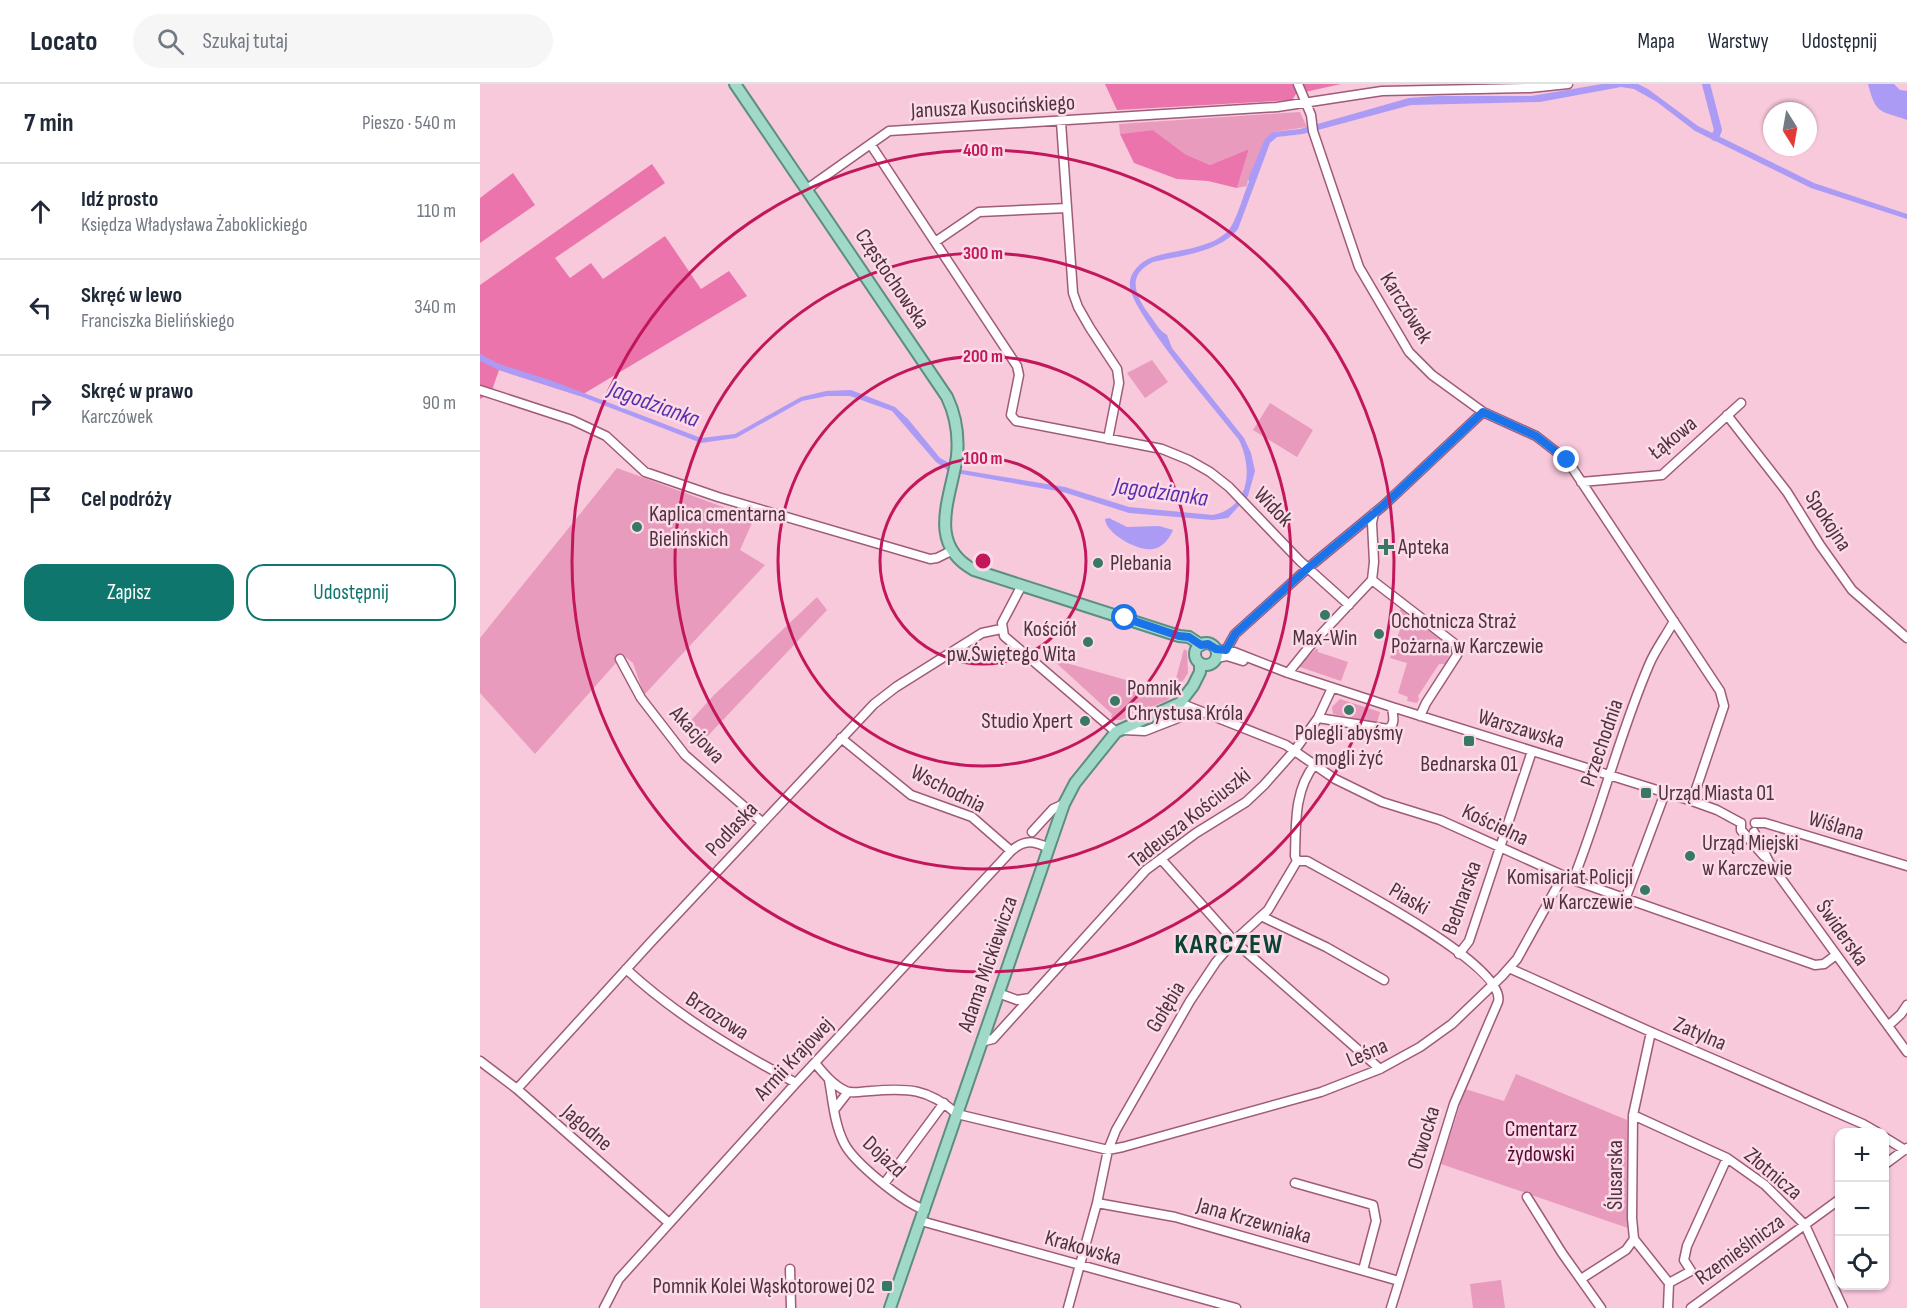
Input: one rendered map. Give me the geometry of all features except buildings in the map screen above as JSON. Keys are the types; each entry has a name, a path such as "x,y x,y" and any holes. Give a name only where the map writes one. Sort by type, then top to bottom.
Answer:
{"main road":[{"name":"Częstochowska","path":"735,84 944,390 955,417 958,438 957,457 945,523 945,533 951,551"},
{"path":"951,551 960,561 974,570 1179,636 1189,637 1198,648 1197,659 1213,657 1208,644 1198,648"},
{"name":"Adama Mickiewicza","path":"890,1308 1064,804 1075,783 1118,731 1180,703 1200,672 1213,657"}],"street":[{"name":"Karczówek","path":"1298,84 1307,104 1359,267 1409,352 1432,375 1483,412 1536,436 1567,460 1720,691 1724,706 1692,801"},
{"name":"Janusza Kusocińskiego","path":"807,189 889,132 1277,107 1382,91 1530,88 1568,84"},
{"path":"1061,122 1074,293 1078,307 1117,369 1119,383 1108,439"},
{"path":"871,145 935,242 979,212 1067,208"},
{"name":"Widok","path":"935,242 1017,366 1018,375 1011,415 1016,422 1162,449 1189,460 1210,472 1241,500 1308,568 1349,605"},
{"path":"480,390 572,420 606,436 645,472 718,497 930,559 951,551"},
{"name":"Łąkowa","path":"1581,482 1662,475 1741,403"},
{"path":"1213,657 1308,568 1410,482 1483,412"},
{"name":"Spokojna","path":"1727,415 1787,492 1852,590 1907,638"},
{"path":"1288,673 1309,647 1372,580 1374,513"},
{"path":"1372,580 1455,644 1457,649 1457,655 1420,716"},
{"path":"1022,585 1003,619 1001,629 1004,636 1118,731 1145,730 1188,714 1192,709"},
{"name":"Przechodnia","path":"1573,880 1649,664 1674,621"},
{"name":"Podlaska","path":"517,1089 762,822 874,704 896,687 982,633 1001,629"},
{"name":"Warszawska","path":"1213,657 1227,656 1251,663 1258,662 1332,688 1692,801 1717,810 1741,823"},
{"name":"Akacjowa","path":"620,659 641,698 685,755 762,822"},
{"name":"Tadeusza Kościuszki","path":"981,1042 993,1039 1146,870 1196,833 1246,802 1264,785 1318,718 1332,688"},
{"name":"Kościelna","path":"1180,703 1256,732 1294,750 1335,779 1382,802 1440,820 1573,880 1815,965 1824,964 1836,955"},
{"path":"1318,718 1388,729 1394,722 1392,707"},
{"name":"Wschodnia","path":"841,738 911,795 972,817 1011,851"},
{"name":"Bednarska","path":"1460,954 1469,941 1532,751"},
{"path":"1296,861 1294,856 1298,794 1308,772 1315,764"},
{"path":"1626,897 1665,793"},
{"path":"1032,832 1053,809 1064,804"},
{"name":"Wiślana","path":"1741,823 1748,819 1751,830 1765,823 1907,866"},
{"path":"1741,823 1740,828 1751,830"},
{"name":"Świderska","path":"1751,830 1769,862 1907,1052"},
{"name":"Armii Krajowej","path":"604,1308 619,1279 796,1083 1011,851 1020,843 1030,841 1049,848"},
{"path":"1161,859 1234,940 1380,1069"},
{"name":"Gołębia","path":"1097,1203 1108,1150 1116,1130 1190,1001 1234,940 1263,916 1296,861"},
{"name":"Piaski","path":"1296,861 1307,861 1412,920 1460,954 1494,984"},
{"name":"Leśna","path":"1108,1150 1321,1092 1401,1059 1442,1033 1509,968 1528,940 1563,876"},
{"path":"1263,916 1326,947 1384,980"},
{"name":"Zatylna","path":"1509,968 1870,1128"},
{"name":"Brzozowa","path":"626,969 654,995 696,1025 796,1083"},
{"name":"Otwocka","path":"1391,1308 1454,1104 1498,1002 1499,992 1494,984"},
{"path":"998,993 1017,1000 1030,998"},
{"path":"1888,1026 1907,1005"},
{"name":"Ślusarska","path":"1651,1032 1633,1115 1632,1218 1634,1239 1669,1283"},
{"name":"Jagodne","path":"481,1063 517,1089 669,1223"},
{"path":"815,1063 829,1080 848,1092 903,1088 932,1096 957,1114 1108,1150"},
{"name":"Dojazd","path":"829,1080 836,1122 845,1144 858,1160 884,1184 923,1215"},
{"path":"834,1110 848,1092"},
{"path":"884,1184 944,1103"},
{"name":"Złotnicza","path":"1633,1115 1727,1158 1765,1185 1806,1225 1843,1308"},
{"path":"1889,1140 1906,1149 1889,1161"},
{"path":"1668,1308 1669,1283 1691,1271 1684,1260 1688,1246 1727,1158"},
{"path":"1295,1184 1373,1205 1376,1221 1364,1270"},
{"path":"1527,1197 1601,1308"},
{"name":"Rzemieślnicza","path":"1691,1308 1835,1202"},
{"path":"1068,1308 1097,1203"},
{"name":"Jana Krzewniaka","path":"1097,1203 1175,1217 1399,1281"},
{"name":"Krakowska","path":"923,1215 1081,1266 1236,1308"},
{"path":"1581,1279 1626,1250 1634,1239"},
{"path":"790,1269 791,1308"}],"green space":[{"path":"1300,112 1307,127 1273,132 1248,179 1247,186 1237,188 1249,149 1210,165 1185,154 1153,130 1120,134 1119,124"},
{"path":"1152,360 1168,382 1145,398 1127,373"},
{"path":"1270,403 1313,430 1297,457 1253,430"},
{"path":"617,468 734,511 755,516 740,550 765,565 644,695 633,663 623,655 535,754 480,693 480,638"},
{"path":"817,597 827,610 703,741 686,726 714,695"},
{"path":"1401,608 1452,650 1445,664 1439,664 1418,696 1417,703 1407,701 1408,697 1398,693 1407,663 1390,658 1402,624 1397,617"},
{"path":"1184,649 1187,651 1188,673 1174,694 1172,693"},
{"path":"1316,649 1318,652 1348,662 1341,681 1300,667 1300,664"},
{"path":"1052,659 1172,693 1168,700 1121,720 1115,720 1111,717 1112,714"},
{"path":"1340,699 1380,712 1377,723 1333,714 1332,707"},
{"name":"Cmentarz żydowski","path":"1516,1074 1627,1120 1631,1229 1441,1164 1465,1089 1504,1101"},
{"path":"1501,1280 1505,1308 1473,1308 1470,1284"}],"shaded area":[{"path":"1105,84 1341,84 1296,94 1292,100 1117,110"},
{"path":"1602,84 1638,84 1698,126 1814,183 1907,214 1907,219 1811,188 1695,131 1657,102 1634,89 1621,87 1540,102 1411,105 1303,134 1277,137 1270,143 1238,229 1230,237 1210,248 1153,262 1138,274 1136,281 1138,295 1146,310 1167,335 1172,348 1244,438 1251,453 1255,471 1248,496 1228,518 1213,520 1129,513 1063,492 950,472 936,462 892,411 850,396 827,396 802,401 736,438 701,443 580,396 499,370 480,361 480,354 499,364 550,380 701,438 735,434 801,397 826,391 851,390 895,407 908,419 940,458 962,470 1065,487 1129,507 1213,515 1225,511 1241,496 1247,475 1243,452 1239,440 1191,382 1146,320 1132,296 1130,282 1136,268 1153,257 1207,244 1226,233 1237,215 1249,182 1248,179 1265,139 1273,132 1300,129 1409,98 1531,96"},
{"path":"1868,84 1894,84 1900,90 1907,91 1907,120 1885,113 1877,107"},
{"path":"1153,130 1185,154 1210,165 1249,149 1237,188 1208,181 1177,179 1134,163 1120,134"},
{"path":"652,164 665,183 555,258 570,278 591,263 603,279 665,236 701,289 729,271 747,296 580,396 499,370 491,393 480,399 480,285"},
{"path":"513,173 535,205 480,243 480,198"},
{"path":"1109,518 1127,527 1159,526 1173,530 1162,545 1156,548 1140,548 1117,536 1107,525 1105,519"}],"waterway":[{"path":"1706,84 1718,130 1715,137"}],"place":[{"name":"Kaplica cmentarna Bielińskich","path":"637,527"},
{"name":"Apteka","path":"1386,547"},
{"name":"Plebania","path":"1098,563"},
{"name":"Max-Win","path":"1325,615"},
{"name":"Ochotnicza Straż Pożarna w Karczewie","path":"1379,634"},
{"name":"Kościół pw.Świętego Wita","path":"1088,642"},
{"name":"Pomnik Chrystusa Króla","path":"1115,701"},
{"name":"Polegli abyśmy mogli żyć","path":"1349,710"},
{"name":"Studio Xpert","path":"1085,721"},
{"name":"Bednarska 01","path":"1469,741"},
{"name":"Urząd Miasta 01","path":"1646,793"},
{"name":"Urząd Miejski w Karczewie","path":"1690,856"},
{"name":"Komisariat Policji w Karczewie","path":"1645,890"},
{"name":"Pomnik Kolei Wąskotorowej 02","path":"887,1286"}],"district":[{"name":"KARCZEW","path":"1229,944"}],"route":[{"path":"1125,618 1179,636 1185,635 1201,645 1208,644 1216,649 1226,650 1235,634 1308,568 1410,482 1483,412 1536,436 1567,460"}],"water label":[{"name":"Jagodzianka","path":"654,404"},
{"name":"Jagodzianka","path":"1161,492"}]}
